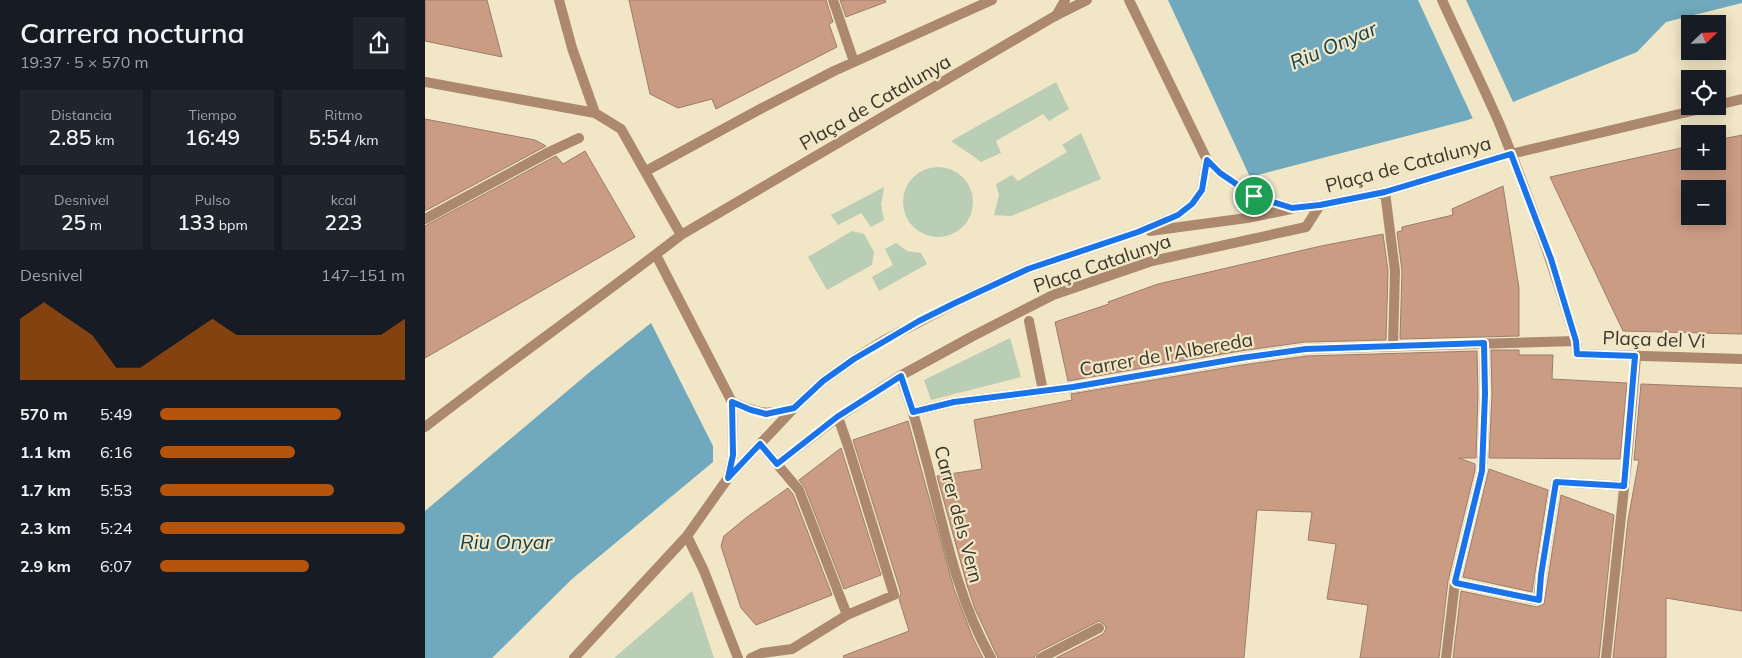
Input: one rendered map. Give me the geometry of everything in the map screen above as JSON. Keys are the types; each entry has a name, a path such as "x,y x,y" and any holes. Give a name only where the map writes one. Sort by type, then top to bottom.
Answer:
{"street":[{"path":"559,0 572,48 595,114"},
{"path":"833,0 854,62"},
{"name":"Plaça de Catalunya","path":"646,171 764,106 854,62 992,0"},
{"path":"1055,16 1065,0"},
{"name":"Plaça de Catalunya","path":"425,427 681,235 1055,16 1087,0"},
{"path":"1442,0 1498,120 1551,259 1576,341"},
{"name":"Plaça de Catalunya","path":"1128,1 1139,17 1207,160 1220,173 1254,196 1292,208 1320,205 1385,192 1511,154 1681,114"},
{"path":"425,82 595,114 621,129 681,235"},
{"path":"1726,103 1742,99"},
{"path":"425,219 549,152 579,138"},
{"path":"574,658 687,536 728,478 794,408 823,381 854,359 919,321 1028,269 1138,232 1178,215 1192,204 1202,190 1207,160"},
{"path":"1385,192 1395,271 1393,346"},
{"name":"Plaça Catalunya","path":"777,464 837,417 901,376 1053,295 1152,261 1306,226 1320,205"},
{"path":"1138,232 1213,224 1292,208"},
{"path":"655,255 732,402 733,455 728,478"},
{"path":"1029,321 1043,391"},
{"name":"Carrer de l'Albereda","path":"913,412 954,402 1043,391 1306,349 1576,341"},
{"name":"Plaça del Vi","path":"1576,341 1577,354 1742,359"},
{"path":"1447,658 1456,583 1482,471 1485,394 1484,343"},
{"path":"1606,658 1635,356"},
{"name":"Carrer dels Vern","path":"901,376 913,412 958,584 983,645 991,658"},
{"path":"732,402 766,414 794,408"},
{"path":"751,658 762,653 792,649 847,615 894,595 849,449 837,417"},
{"path":"760,444 799,490 847,615"},
{"path":"1456,583 1539,600 1541,575 1556,482 1624,486"},
{"path":"687,536 704,570 738,658"},
{"path":"1041,658 1099,628"}],"green space":[{"path":"1056,82 1069,109 1049,121 1043,114 996,141 1001,153 981,162 951,141"},
{"path":"1081,133 1101,179 1011,216 994,215 999,195 996,184 1012,175 1018,181 1067,152 1062,145"},
{"path":"945,167 958,173 967,182 971,188 973,202 971,216 963,227 952,235 931,237 924,235 913,227 905,216 903,195 905,188 913,177 924,169"},
{"path":"884,187 881,205 884,220 871,227 861,213 838,225 831,215"},
{"path":"852,231 864,234 874,252 872,265 827,290 808,257"},
{"path":"896,243 907,251 921,253 927,264 879,291 872,277 893,265 885,249"},
{"path":"1010,338 1021,377 931,400 924,380"},
{"path":"692,591 714,658 614,658"}],"water":[{"path":"1168,0 1742,0 1742,3 1694,15 1681,15 1681,18 1666,22 1637,52 1468,120 1250,177"},
{"name":"Riu Onyar","path":"651,323 713,446 713,462 572,579 492,658 425,658 425,511"}],"pier":[{"path":"1418,0 1466,0 1514,104 1474,121"}],"building":[{"path":"425,0 487,0 502,57 425,41"},
{"path":"629,0 826,0 833,22 829,24 837,47 716,109 712,99 678,108 650,94"},
{"path":"840,0 885,0 886,2 846,17"},
{"path":"425,119 535,140 546,146 425,211"},
{"path":"1742,135 1742,334 1623,331 1550,177 1681,148 1681,170 1726,170 1726,138"},
{"path":"585,151 635,237 425,358 425,226 556,156 563,164"},
{"path":"1503,186 1519,288 1519,336 1400,339 1402,271 1397,232 1402,231 1402,227 1453,215 1452,209"},
{"path":"1383,234 1388,271 1386,340 1305,342 1240,351 1068,381 1055,322 1109,304 1108,302 1158,284 1321,246"},
{"path":"1491,350 1519,350 1519,355 1553,355 1552,379 1627,383 1620,459 1489,458 1492,394"},
{"path":"1477,351 1476,458 1459,458 1475,464 1475,470 1448,581 1439,658 1360,658 1368,605 1327,599 1336,544 1308,540 1312,512 1257,510 1244,658 1056,658 1103,634 1106,629 1105,625 1099,621 1038,652 1034,658 998,658 975,609 937,476 982,469 974,420 1072,400 1071,394 1307,356"},
{"path":"1641,384 1742,388 1742,611 1666,598 1666,658 1613,658 1628,520 1639,460 1634,460"},
{"path":"908,421 954,589 983,658 844,658 843,656 909,631 899,599 901,593 853,440"},
{"path":"841,448 881,575 844,589 805,488 799,480"},
{"path":"1489,469 1548,490 1532,592 1463,577"},
{"path":"788,488 793,494 832,595 756,625 741,608 721,546 724,536"},
{"path":"1561,495 1614,515 1599,658 1453,658 1461,591 1537,607 1544,604"}],"route":[{"path":"1511,154 1551,259 1576,341 1577,354 1635,356 1624,486 1556,482 1541,575 1539,600 1455,582 1482,471 1485,394 1484,343 1306,349 1241,358 1073,387 954,402 913,412 901,376 837,417 777,464 760,444 728,478 733,455 732,402 766,414 794,408 823,381 854,359 919,321 1028,269 1138,232 1178,215 1192,204 1202,190 1207,160 1220,173 1254,196 1292,208 1320,205 1385,192 1511,154"}]}
